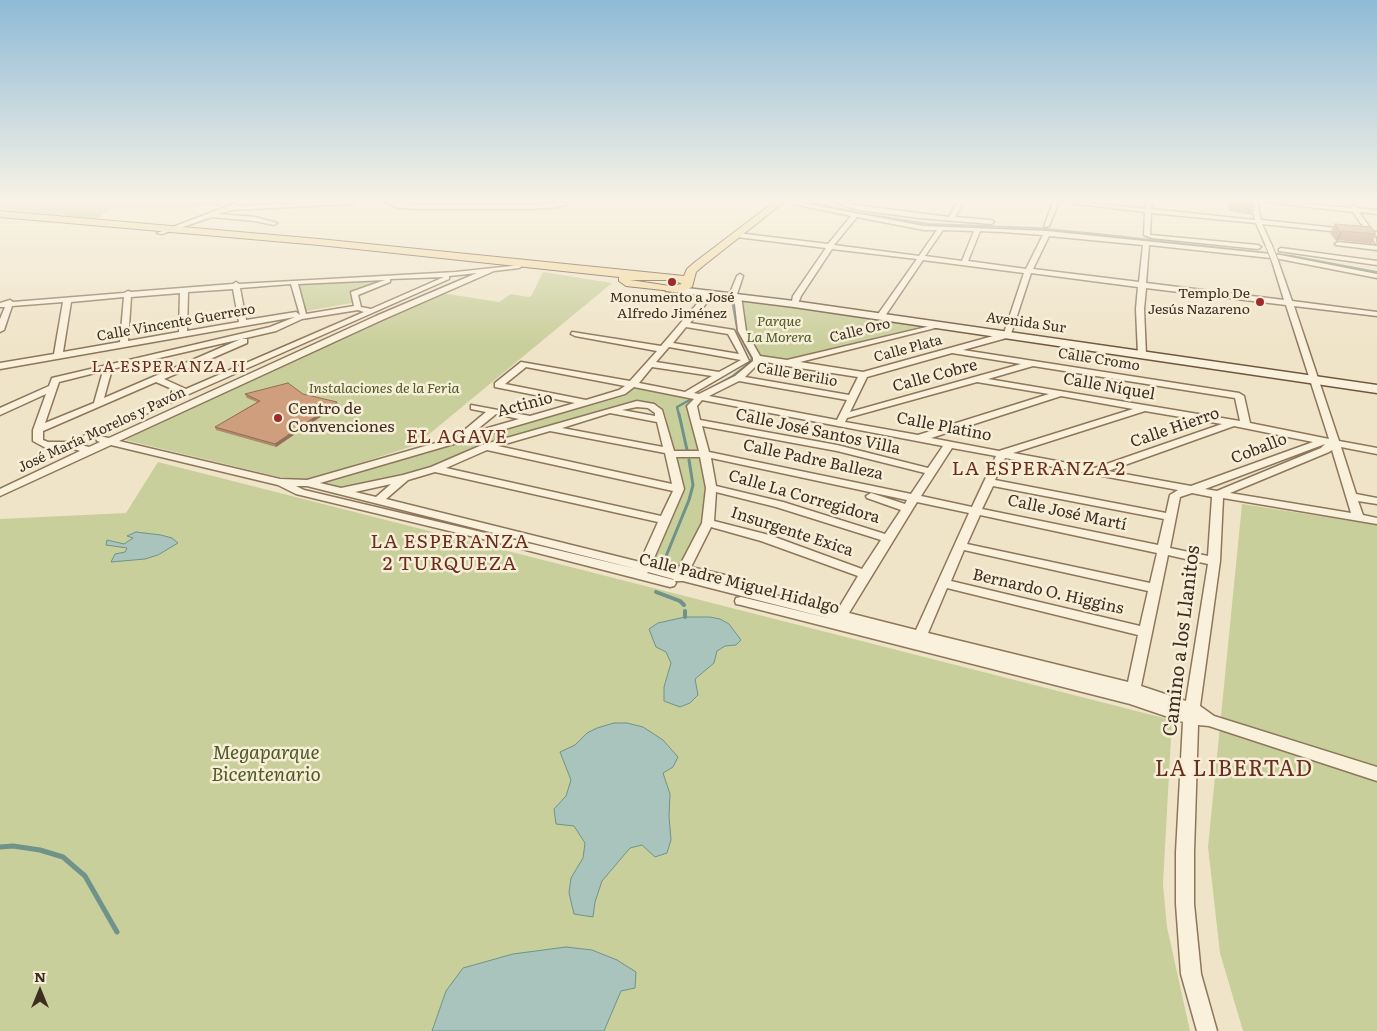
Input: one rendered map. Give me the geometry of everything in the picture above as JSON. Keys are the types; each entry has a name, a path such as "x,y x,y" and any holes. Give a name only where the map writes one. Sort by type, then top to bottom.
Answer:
{"main road":[{"path":"326,250 469,267 481,261 557,267"},
{"path":"396,250 557,267 632,280 670,289 681,289 688,285 691,271 717,250"},
{"path":"481,261 632,280 688,270 699,264"},
{"path":"658,276 679,278 688,282"},
{"name":"Avenida Sur","path":"688,282 730,294"},
{"name":"Avenida Sur","path":"670,289 730,294 1377,385"},
{"name":"Avenida Sur","path":"881,315 939,326 1008,334"},
{"name":"Avenida Sur","path":"1313,377 1377,389"}],"street":[{"path":"795,303 797,296 827,250"},
{"path":"861,250 1377,314"},
{"path":"881,315 926,250"},
{"path":"964,264 970,250"},
{"path":"1008,334 1028,272 1037,250"},
{"path":"1141,353 1140,309 1146,250"},
{"path":"1229,250 1280,257 1377,276"},
{"path":"1258,250 1377,262"},
{"path":"1270,250 1313,377 1329,442 1338,455 1358,517"},
{"path":"4,304 67,301 236,285 402,276 451,272 469,267 491,270 519,266"},
{"path":"54,383 38,430 38,441 46,445 81,448 186,392 469,267"},
{"name":"José María Morelos y Pavón","path":"104,440 469,267"},
{"name":"José María Morelos y Pavón","path":"0,486 81,448 104,440 491,270"},
{"path":"4,304 236,285 456,274"},
{"path":"357,306 354,294 402,276"},
{"path":"692,396 738,378 757,362 757,358 742,331 730,294 740,276"},
{"path":"294,282 303,313"},
{"path":"236,285 243,324"},
{"path":"183,335 184,291"},
{"name":"Actinio","path":"293,490 307,483 622,392 632,385 711,293"},
{"path":"124,345 128,294"},
{"path":"58,356 67,301"},
{"path":"0,330 4,304"},
{"path":"38,430 300,318 357,306 371,311"},
{"name":"Calle Vincente Guerrero","path":"0,366 303,313 357,306"},
{"path":"684,324 732,332 746,358"},
{"name":"Calle Oro","path":"787,363 939,326"},
{"path":"0,412 54,383 108,368 274,329"},
{"name":"Calle Plata","path":"842,419 863,375 954,351 1008,334"},
{"path":"613,341 746,358"},
{"name":"Calle Cromo","path":"954,351 1239,396 1246,425"},
{"path":"692,396 721,375 745,361 746,358"},
{"path":"757,358 863,375"},
{"name":"Calle Platino","path":"588,403 498,385 524,364 692,396 842,419 918,438 1198,488 1218,494 1377,521"},
{"path":"649,364 721,375"},
{"name":"Calle Cobre","path":"842,419 1033,364"},
{"path":"98,404 108,368"},
{"name":"Calle Berilio","path":"738,378 852,398"},
{"path":"157,379 186,392"},
{"name":"Calle Níquel","path":"980,380 1246,425 1377,451"},
{"path":"918,438 1061,394"},
{"path":"682,573 708,523 712,488 692,406 692,396"},
{"path":"338,492 405,478 435,469 486,447 608,411 637,404 651,406 659,412 678,489 642,572"},
{"path":"474,407 532,419"},
{"path":"919,637 991,482 1002,454 1145,408"},
{"path":"460,438 494,411"},
{"name":"Calle José Santos Villa","path":"697,422 837,448 932,472"},
{"name":"Calle Hierro","path":"1096,471 1234,423"},
{"name":"Calle Padre Balleza","path":"549,429 669,452 705,454 823,479 910,504"},
{"name":"Calle Padre Miguel Hidalgo","path":"104,440 280,482 307,483 642,572 1132,694"},
{"name":"Coballo","path":"1169,517 1175,494 1198,488 1329,442"},
{"name":"Coballo","path":"1218,494 1329,442"},
{"path":"838,621 864,574 950,444"},
{"path":"486,447 678,489"},
{"name":"José María Morelos y Pavón","path":"0,493 81,448"},
{"path":"435,469 665,520"},
{"path":"377,501 405,478"},
{"name":"Calle Padre Miguel Hidalgo","path":"280,482 293,490 495,534"},
{"path":"991,482 1169,517 1132,694"},
{"name":"Calle La Corregidora","path":"712,488 779,504 887,538"},
{"name":"Camino a los Llanitos","path":"1207,1031 1191,974 1185,904 1185,852 1191,714 1214,560 1218,494"},
{"path":"1351,496 1377,501"},
{"name":"Calle José Martí","path":"910,504 976,511 1214,560"},
{"name":"Insurgente Exica","path":"708,523 765,538 864,574"},
{"path":"961,546 1155,588"},
{"name":"Calle Padre Miguel Hidalgo","path":"642,572 682,573 838,621 919,637 1132,694 1377,774"},
{"name":"Bernardo O. Higgins","path":"943,583 1146,632"}],"green space":[{"name":"Instalaciones de la Feria","path":"543,272 612,283 416,445 308,480 279,477 121,439 442,293 499,302 511,294 529,297 532,295"},
{"path":"387,279 351,294 352,303 306,311 299,284"},
{"name":"Parque La Morera","path":"737,296 931,324 787,359 754,354 742,331"},
{"path":"634,386 695,398 688,406 707,488 703,523 676,573 651,566 684,489 664,411 659,405 649,402 631,403 474,447 417,473 339,489 314,483 625,396"},
{"name":"Megaparque Bicentenario","path":"158,462 1172,720 1163,884 1167,927 1190,1031 0,1031 0,519 126,513"},
{"path":"1242,504 1377,525 1377,1031 1243,1031 1220,953 1208,847"}],"water":[{"path":"136,532 161,535 172,538 178,543 158,555 145,559 111,562 115,554 125,552 127,548 106,545 107,540 124,544 133,538 127,536"},
{"path":"685,617 720,619 729,624 741,640 736,645 725,646 717,651 714,663 695,679 698,695 690,703 680,707 664,701 664,687 671,663 666,652 656,647 649,629 658,623"},
{"path":"614,723 627,723 643,727 663,740 678,757 673,767 663,773 670,794 671,840 667,853 655,857 642,845 630,848 602,881 595,902 593,917 574,914 569,893 571,878 583,858 585,843 574,826 556,824 554,809 566,796 571,780 560,752 575,745 587,733"},
{"path":"566,947 592,950 617,960 636,972 635,988 621,991 604,1031 432,1031 446,991 463,968 513,954"}],"building":[{"name":"Centro de Convenciones","path":"288,383 303,394 337,402 275,444 215,427 260,401 245,394"}],"waterway":[{"path":"1240,250 1292,256 1377,272"},
{"path":"679,415 677,407 733,376 751,362 752,358 738,332 732,299"},
{"path":"679,414 687,450"},
{"path":"662,566 689,500 693,485 689,460"},
{"path":"656,592 680,601 684,605"},
{"path":"685,611 685,617"},
{"path":"0,847 13,846 40,850 63,857 85,876 117,932"}],"place":[{"name":"Monumento a José Alfredo Jiménez","path":"672,282"},
{"name":"Templo De Jesús Nazareno","path":"1260,302"},
{"name":"Centro de Convenciones","path":"278,418"}],"district":[{"name":"LA ESPERANZA II","path":"169,367"},
{"name":"EL AGAVE","path":"457,437"},
{"name":"LA ESPERANZA 2","path":"1039,469"},
{"name":"LA ESPERANZA 2 TURQUEZA","path":"450,553"},
{"name":"LA LIBERTAD","path":"1234,770"}]}
